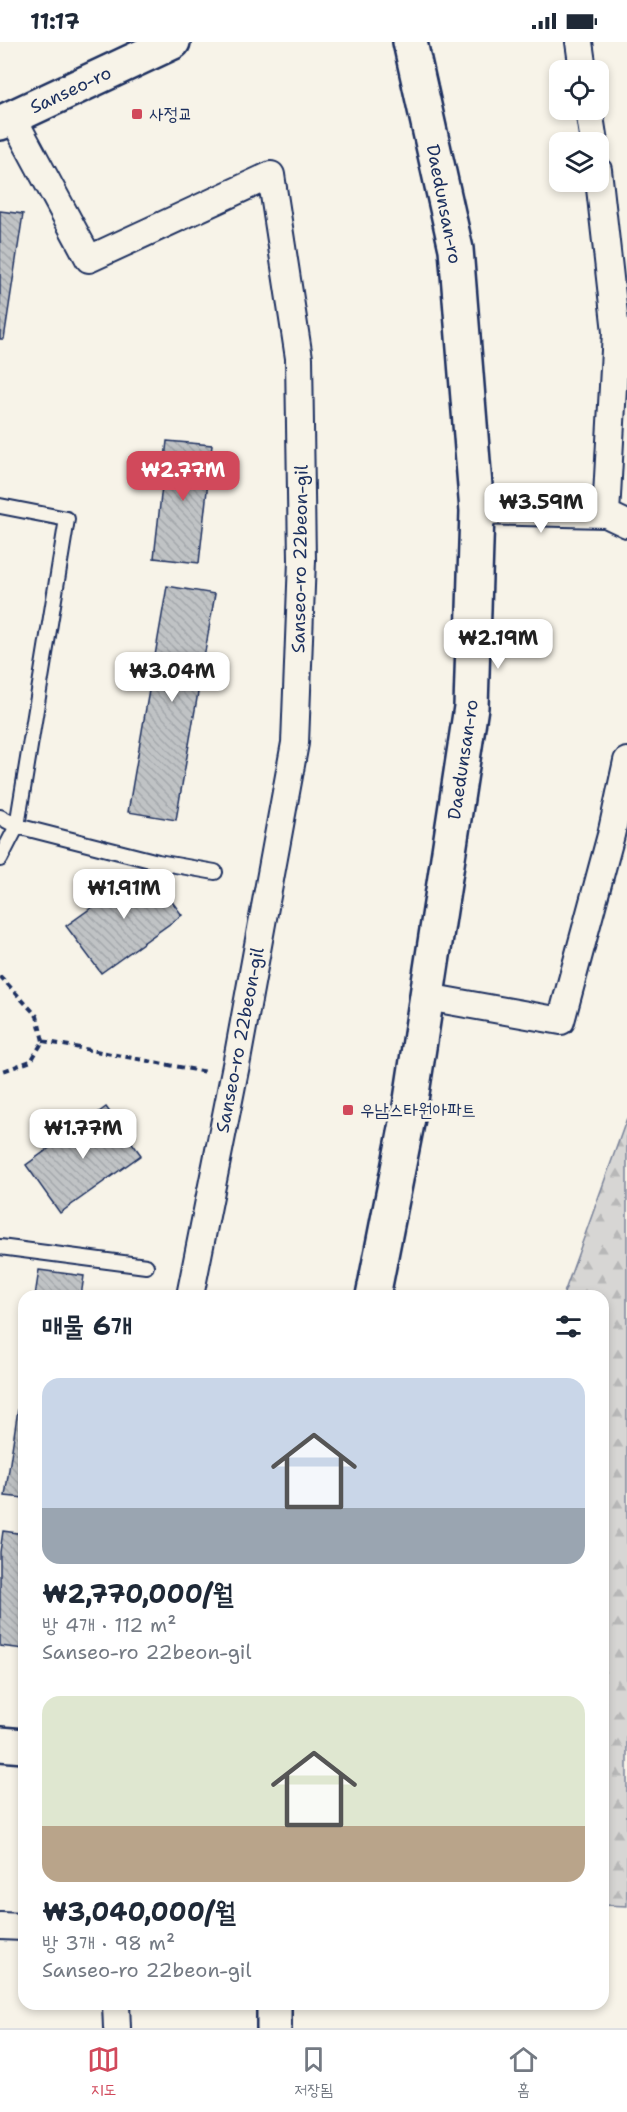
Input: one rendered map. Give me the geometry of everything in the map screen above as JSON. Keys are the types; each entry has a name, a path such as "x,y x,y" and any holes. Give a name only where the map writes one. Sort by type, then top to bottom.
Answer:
{"main road":[{"name":"Sanseo-ro","path":"6,120 173,42"},
{"name":"Daedunsan-ro","path":"374,1290 408,1113 471,707 477,511 456,249 410,42"},
{"path":"0,1744 18,1746"},
{"path":"274,2010 274,2028"}],"street":[{"path":"579,42 582,60"},
{"name":"Sanseo-ro 22beon-gil","path":"6,120 89,259 271,175 299,358 303,560 295,743 237,1060 191,1290"},
{"path":"477,511 616,519 616,332 600,192"},
{"path":"427,997 561,1021 611,835 627,761"},
{"path":"0,1926 18,1927"},
{"path":"116,2010 117,2028"}],"lane":[{"path":"0,506 67,519 17,826 0,859"},
{"path":"0,818 17,826 158,862 215,872"},
{"path":"0,1247 147,1266"}],"path":[{"path":"0,976 38,1017 44,1041 31,1061 0,1072"},
{"path":"44,1041 213,1073"}],"green space":[{"path":"627,1118 627,1906 609,1905 609,1290 565,1290"}],"building":[{"path":"0,211 23,214 4,339 0,339"},
{"path":"167,441 212,445 199,563 154,558"},
{"path":"167,586 215,594 176,820 128,812"},
{"path":"147,868 182,915 101,973 66,926"},
{"path":"106,1107 141,1155 60,1213 26,1165"},
{"path":"39,1270 84,1276 82,1290 36,1290"},
{"path":"18,1409 18,1497 5,1496"},
{"path":"3,1531 18,1533 18,1648 0,1646 0,1552"}],"place":[{"name":"사정교","path":"137,114"},
{"name":"우남스타원아파트","path":"348,1110"}]}
